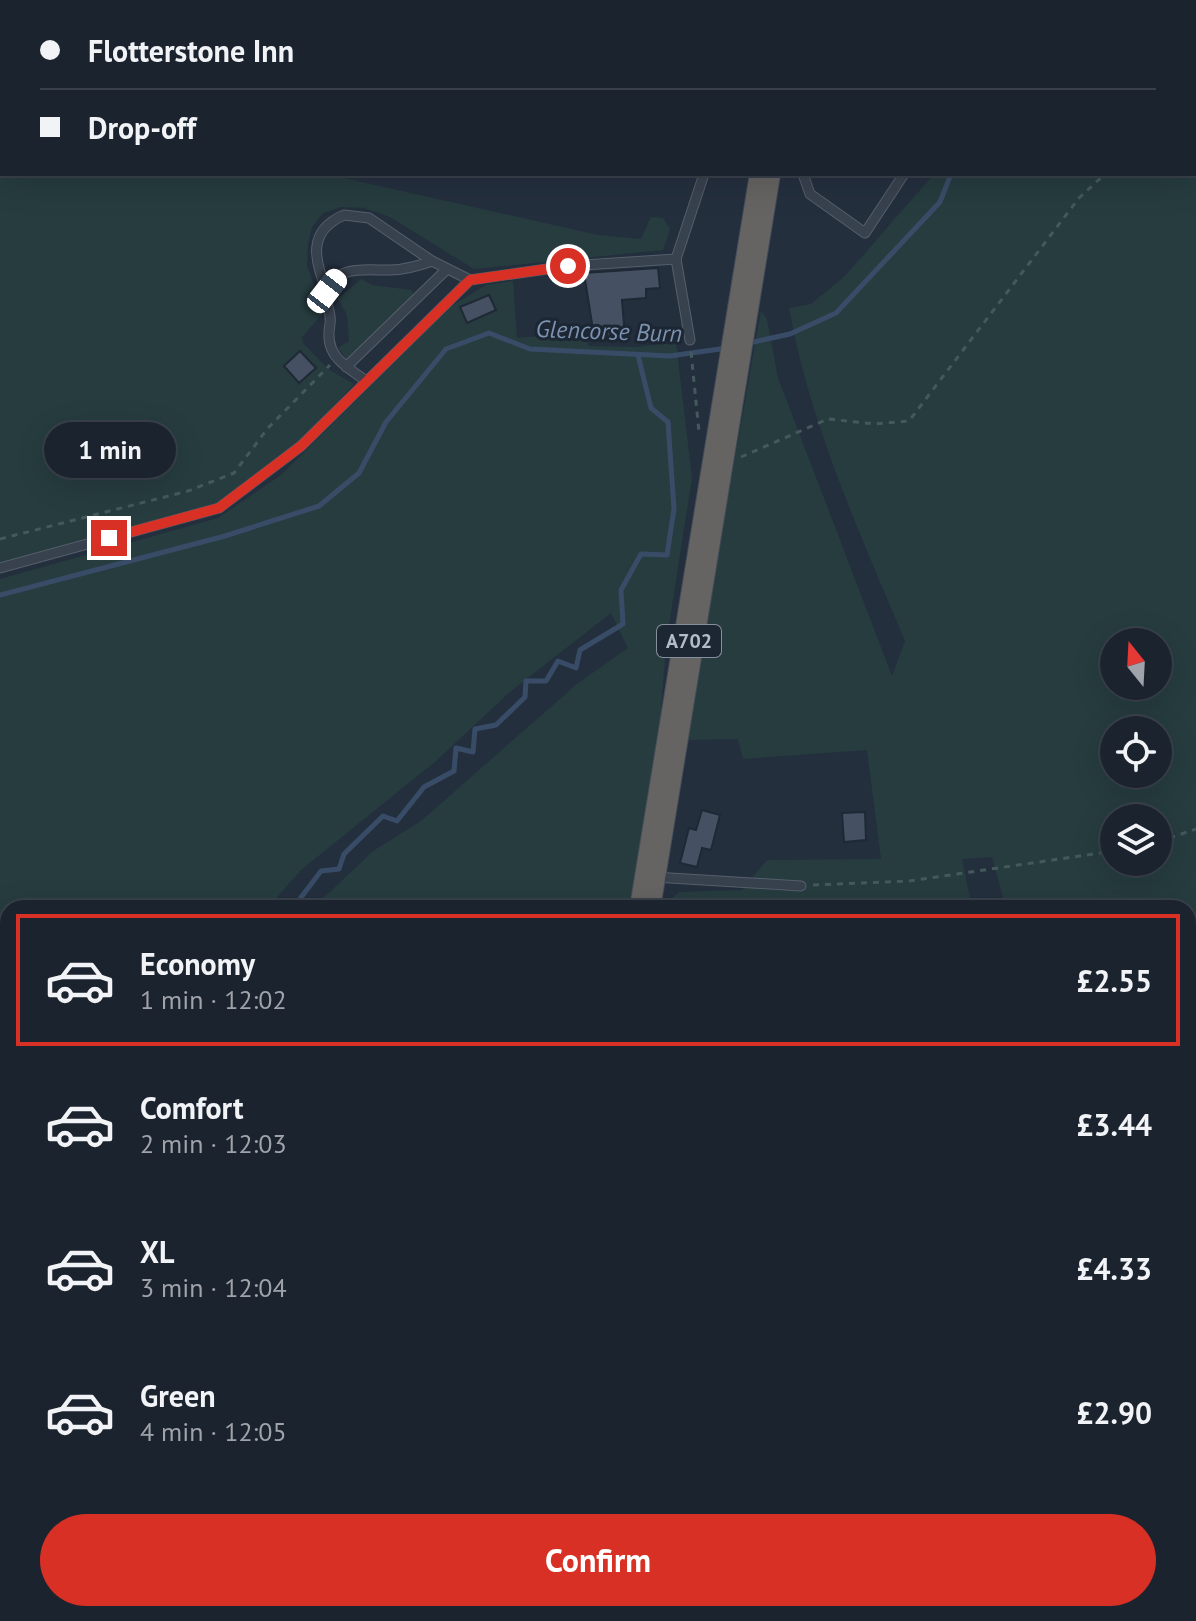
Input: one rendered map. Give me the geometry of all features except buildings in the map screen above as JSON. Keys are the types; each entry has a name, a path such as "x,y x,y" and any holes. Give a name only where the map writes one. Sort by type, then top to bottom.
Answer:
{"highway":[{"name":"A702","path":"646,900 765,176"}],"lane":[{"path":"690,340 676,259 703,176"},
{"path":"804,176 810,194 865,233 903,176"},
{"path":"365,380 336,358 328,346 331,313 327,305 327,291 315,263 315,246 320,232 331,221 344,215 369,218 446,270 470,280 568,266 676,259"},
{"path":"327,291 338,278 361,267 387,271 413,268 432,261"},
{"path":"346,367 446,270"},
{"path":"0,568 219,508 301,446 470,280"},
{"path":"650,877 801,886"}],"path":[{"path":"716,468 828,419 875,424 909,421 1079,198 1103,176"},
{"path":"690,340 694,370"},
{"path":"0,539 76,517 188,491 234,473 268,428 336,358"},
{"path":"1172,837 1196,829"},
{"path":"801,886 909,881 1100,853"}],"green space":[{"path":"0,176 335,176 598,235 641,239 651,217 663,218 670,229 663,250 474,269 390,217 364,208 341,207 322,214 312,227 307,266 324,312 302,337 303,343 328,369 354,384 300,442 217,503 0,564"},
{"path":"932,176 1196,176 1196,900 1004,900 992,857 962,859 970,900 670,900 679,892 742,890 767,860 881,859 867,750 743,759 738,739 685,740 761,311 767,319 778,378 892,676 905,641 838,477 798,351 789,308 811,304 845,276"},
{"path":"361,279 372,285 412,290 414,297 347,360 338,348 349,341 347,315 338,299"},
{"path":"513,281 517,338 583,332 589,346 638,347 676,342 692,478 666,644 660,724 632,900 321,900 373,851 421,821 578,683 628,648 611,613 510,692 436,761 301,870 275,900 0,900 0,579 218,518 281,475 450,307 486,285"}],"waterway":[{"name":"Glencorse Burn","path":"749,343 790,334 836,313 940,202 950,176"},
{"name":"Glencorse Burn","path":"0,595 225,536 319,506 359,473 386,422 446,349 489,333 530,349 670,356 727,348"},
{"path":"299,900 321,871 339,869 344,854 383,816 397,821 424,787 454,771 456,748 473,752 475,729 496,725 525,697 526,681 546,681 558,661 576,668 580,650 623,624 621,590 641,554 667,555 674,509 668,422 651,408 638,355"}],"route":[{"path":"109,538 219,508 301,446 470,280 568,266"}]}
